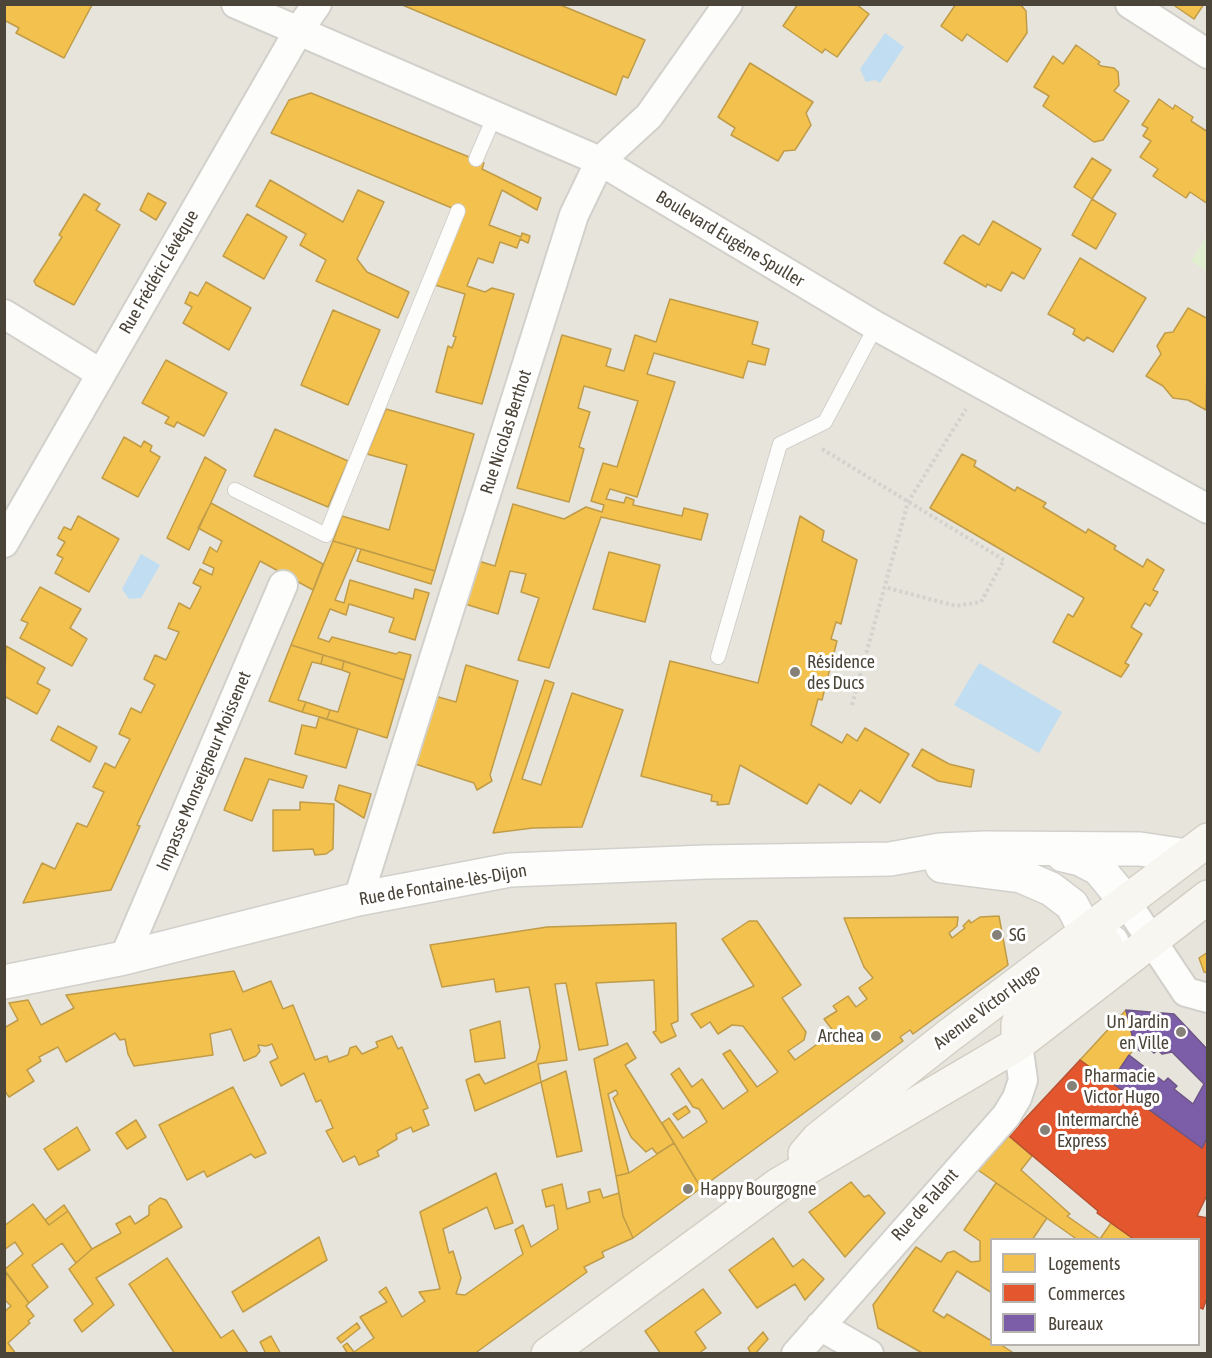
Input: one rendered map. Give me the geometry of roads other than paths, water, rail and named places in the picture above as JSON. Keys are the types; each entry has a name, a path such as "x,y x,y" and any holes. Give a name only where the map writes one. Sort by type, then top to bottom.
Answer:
{"main road":[{"name":"Avenue Victor Hugo","path":"548,1353 778,1185 1018,1044 1201,853"},
{"name":"Avenue Victor Hugo","path":"1138,921 1208,897"},
{"path":"1018,1044 1018,1024 1023,1012 1097,937 1138,921"},
{"name":"Avenue Victor Hugo","path":"778,1185 818,1139 1097,937"}],"street":[{"name":"Boulevard Eugène Spuller","path":"236,4 600,161 876,326 1208,509"},
{"name":"Rue Frédéric Lévêque","path":"4,543 299,30 317,4"},
{"name":"Rue Nicolas Berthot","path":"358,899 574,215 600,161 649,116 728,4"},
{"path":"1130,4 1208,54"},
{"path":"4,314 100,373"},
{"name":"Impasse Monseigneur Moissenet","path":"124,958 284,585"},
{"name":"Rue de Fontaine-lès-Dijon","path":"4,981 124,958 358,899 510,870 890,859 940,850 1140,849 1201,853"},
{"name":"Rue de Fontaine-lès-Dijon","path":"1046,850 1080,859 1099,869 1138,921"},
{"name":"Rue de Fontaine-lès-Dijon","path":"890,859 1021,876 1051,889 1072,905 1097,937"},
{"path":"1138,921 1186,992 1208,998"},
{"name":"Rue de Talant","path":"796,1353 1006,1116 1017,1098 1023,1080 1018,1044"},
{"path":"820,1326 869,1353"}],"lane":[{"path":"476,159 495,115"},
{"path":"235,490 326,535 458,211"},
{"path":"718,657 780,444 825,422 876,326"}],"water":[{"path":"885,33 904,47 880,83 875,80 866,82 860,69"},
{"path":"141,554 160,565 141,598 129,599 122,589"},
{"path":"979,663 1062,712 1039,753 954,705"}],"place":[{"name":"Résidence des Ducs","path":"795,672"},
{"name":"SG","path":"997,935"},
{"name":"Un Jardin en Ville","path":"1181,1032"},
{"name":"Archea","path":"876,1036"},
{"name":"Pharmacie Victor Hugo","path":"1072,1086"},
{"name":"Intermarché Express","path":"1045,1130"},
{"name":"Happy Bourgogne","path":"688,1189"}]}
